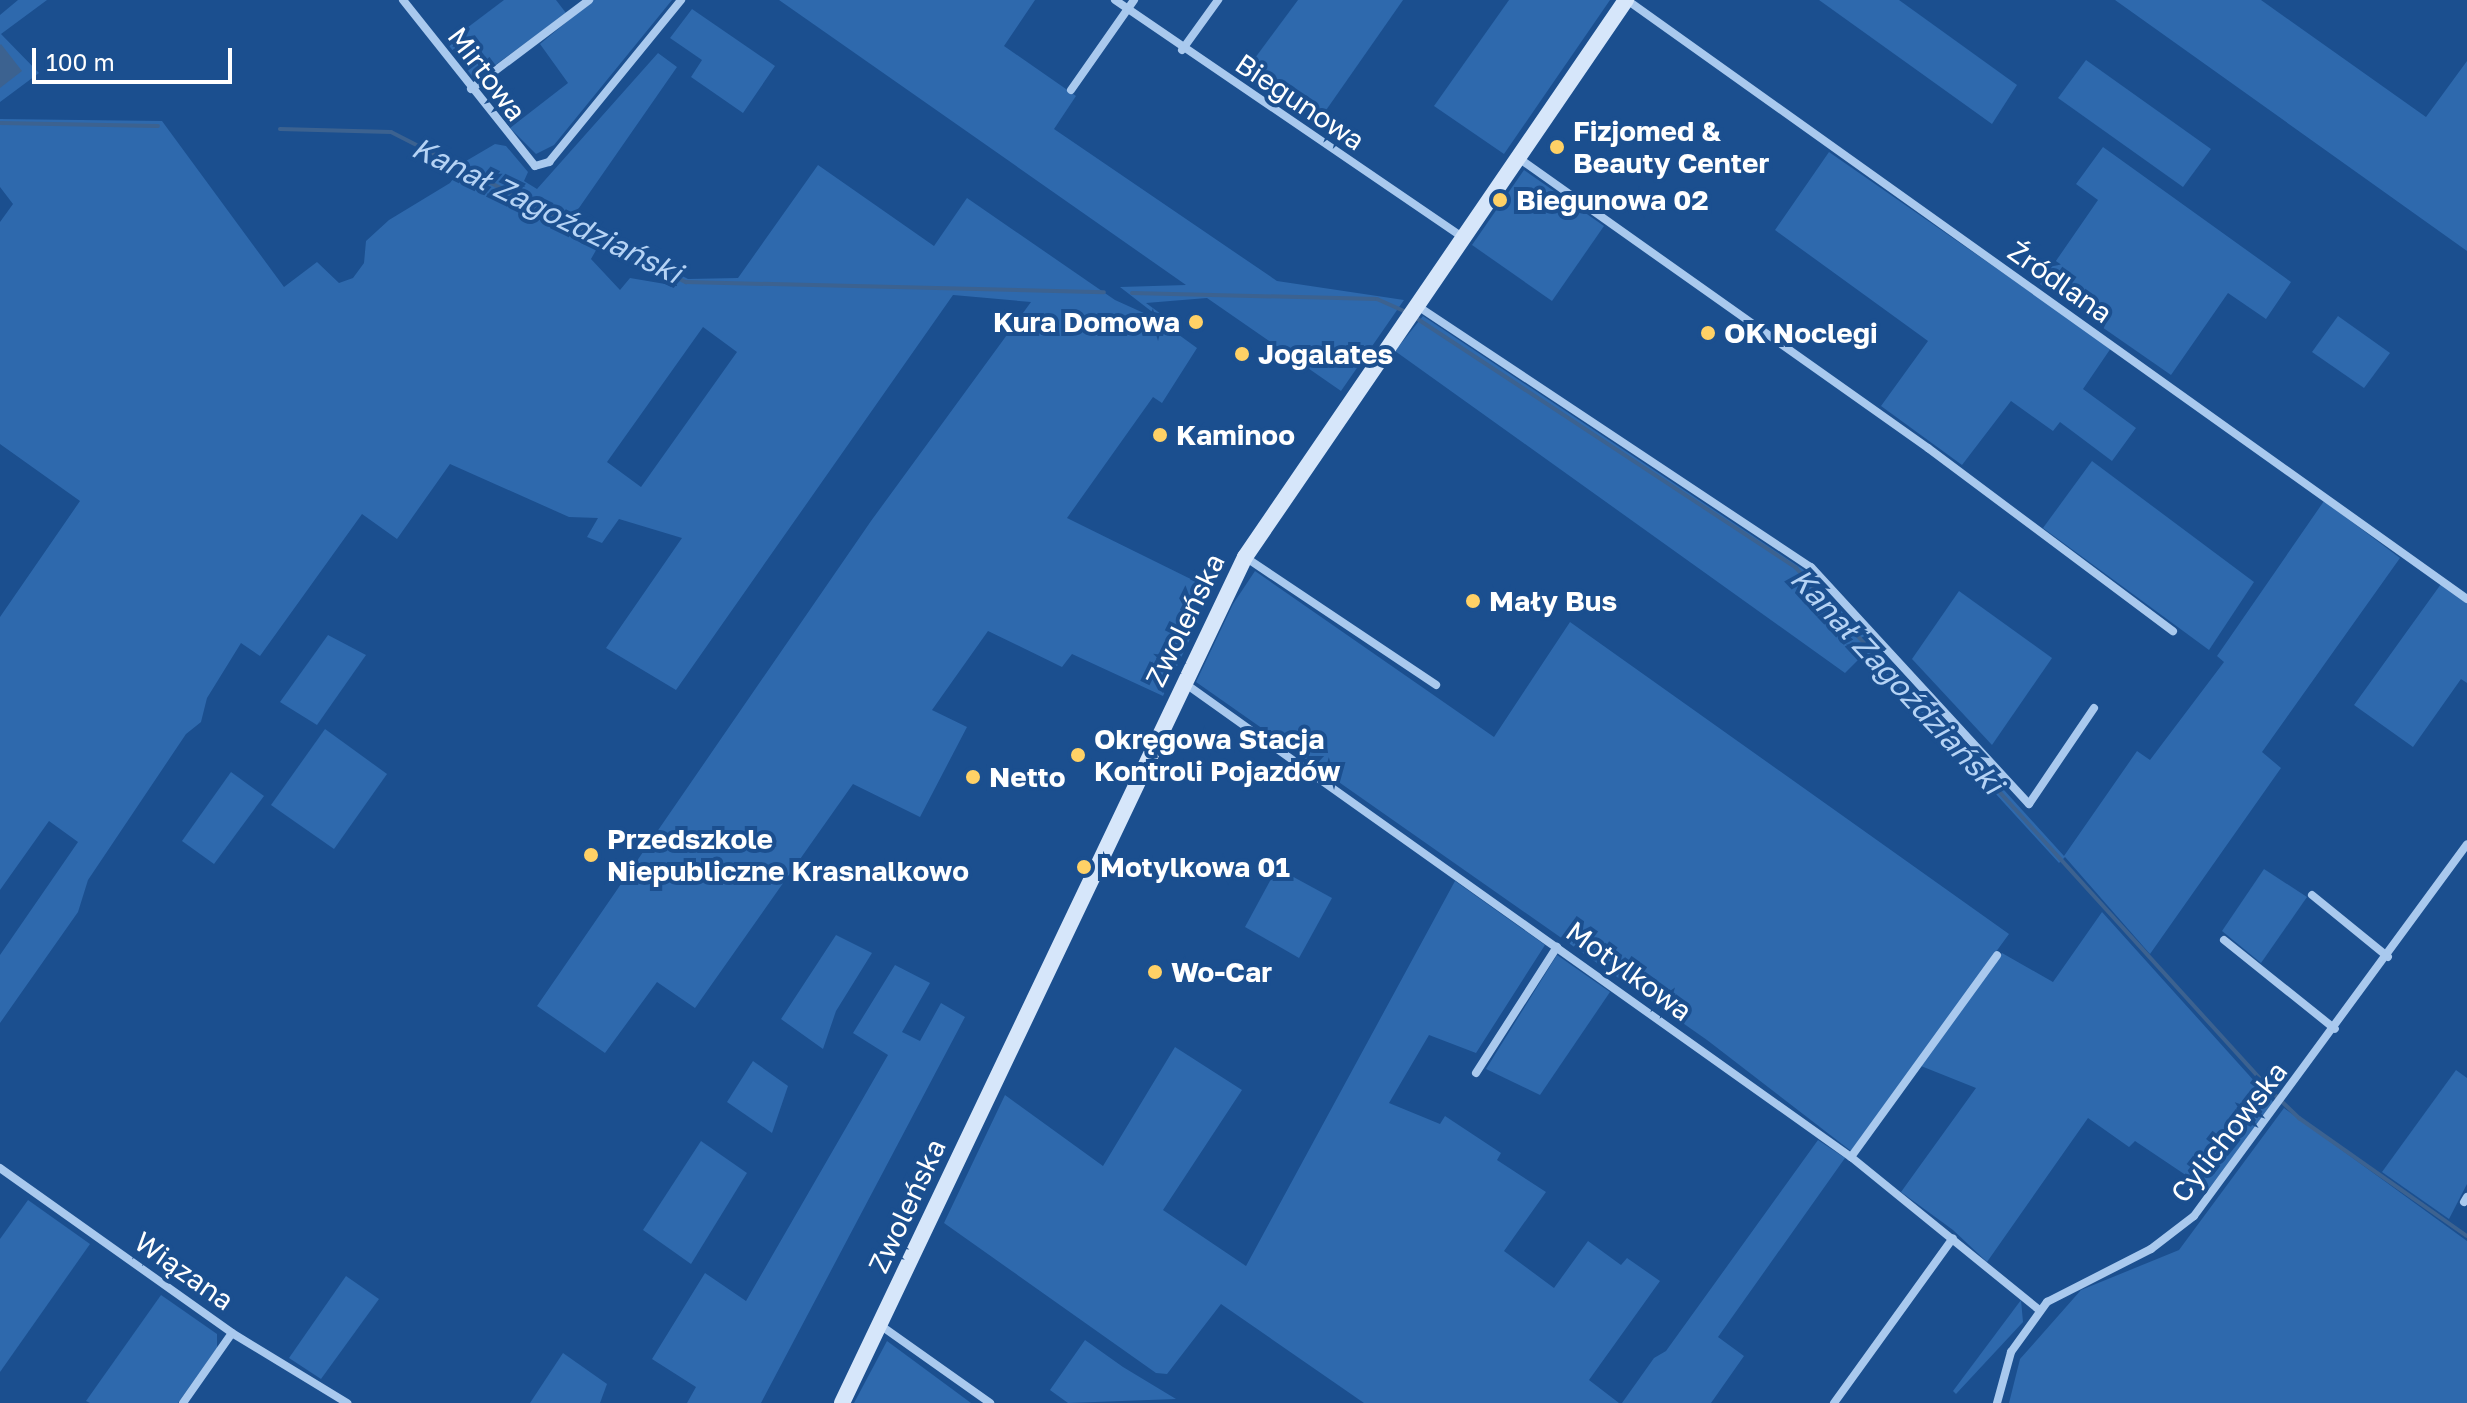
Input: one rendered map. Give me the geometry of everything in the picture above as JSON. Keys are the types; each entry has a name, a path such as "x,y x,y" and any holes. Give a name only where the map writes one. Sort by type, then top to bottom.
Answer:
{"street":[{"name":"Mirtowa","path":"403,0 530,164 542,166 681,0"},
{"path":"471,89 589,0"},
{"name":"Biegunowa","path":"1115,0 1182,50 1462,237"},
{"path":"1071,90 1134,0"},
{"path":"1182,50 1218,0"},
{"name":"Zwoleńska","path":"842,1403 1182,682 1245,557 1410,311 1627,0"},
{"name":"Źródlana","path":"1627,0 2467,599"},
{"path":"1517,157 1915,439 2173,631"},
{"path":"1410,311 1811,567 2029,804 2094,708"},
{"path":"1245,557 1436,685"},
{"name":"Motylkowa","path":"1182,682 1851,1157 2039,1310"},
{"name":"Cylichowska","path":"1997,1403 2011,1352 2039,1310 2072,1286 2178,1231 2278,1108 2467,844"},
{"path":"2312,895 2388,957"},
{"path":"2224,940 2335,1029"},
{"path":"1476,1073 1557,947"},
{"path":"1851,1157 1997,955"},
{"name":"Wiązana","path":"0,1168 232,1333 347,1403"},
{"path":"1834,1403 1953,1238"},
{"path":"879,1325 990,1403"},
{"path":"183,1403 232,1333"}],"shaded area":[{"path":"18,0 47,0 1,34 39,73 0,102 0,15"},
{"path":"504,0 556,0 566,13 475,80 447,43"},
{"path":"593,0 672,0 554,145 536,154 510,128 568,83 540,44"},
{"path":"779,0 1035,0 1004,46 1076,96 1054,129 1277,281 1404,300 1341,391 1207,298 1146,303 1161,314 1151,311 1120,287 1186,285"},
{"path":"1298,0 1403,0 1315,126 1241,77"},
{"path":"1509,0 1610,0 1504,154 1434,106"},
{"path":"1819,0 1899,0 2017,85 1992,124"},
{"path":"2115,0 2261,0 2426,117 2467,61 2467,251"},
{"path":"692,9 775,66 743,113 691,77 702,60 670,38"},
{"path":"0,45 22,71 0,88"},
{"path":"658,53 677,67 572,218 688,279 738,278 818,165 934,246 967,198 1115,300 1157,319 1197,348 1162,403 1153,397 1067,518 1213,590 1163,696 1072,654 1062,667 988,631 932,710 967,727 920,817 853,784 695,1008 657,982 605,1053 537,1006 871,521 1031,302 953,295 676,690 606,648 682,538 619,519 602,543 587,537 598,518 569,517 450,464 397,539 362,514 260,656 241,643 207,698 201,722 186,734 88,880 78,912 0,1023 0,955 78,842 49,821 0,890 0,617 80,501 0,444 0,222 13,204 0,187 0,119 162,121 284,287 317,262 339,283 353,278 364,263 366,241 389,220 450,183 466,161 495,144 506,146 528,172 524,181 537,189","holes":["599,245 677,285 677,286 630,278 620,290 591,259","703,327 737,352 641,487 607,462"]},
{"path":"2086,60 2211,149 2183,187 2058,98"},
{"path":"2103,147 2291,282 2266,319 2228,293 2171,375 2040,284 2098,200 2076,184"},
{"path":"1829,152 2111,348 2083,389 2136,428 2112,461 2060,422 2053,431 2011,401 1962,465 1881,406 1928,341 1775,230"},
{"path":"1524,170 1604,226 1552,301 1472,245"},
{"path":"1423,316 1804,570 2064,856 2137,751 2150,760 2224,662 2217,656 2324,501 2400,558 2262,752 2281,768 2150,954 2065,857 2059,863 1866,652 1845,673 1395,351"},
{"path":"2338,316 2390,353 2364,388 2312,352"},
{"path":"2092,461 2254,582 2209,650 2043,528"},
{"path":"1255,571 1494,737 1570,622 2009,934 1851,1151 1707,1040 1196,682 1233,604"},
{"path":"2441,584 2467,603 2467,683 2461,679 2413,747 2354,705"},
{"path":"1959,591 2052,658 1992,745 1912,659"},
{"path":"328,635 366,655 317,725 280,702"},
{"path":"325,729 387,774 334,849 271,805"},
{"path":"231,772 264,796 214,864 182,841"},
{"path":"1277,868 1332,898 1299,958 1245,927"},
{"path":"2264,869 2307,897 2261,963 2222,931"},
{"path":"1455,881 1545,945 1476,1053 1429,1035 1389,1103 1440,1124 1445,1116 1501,1153 1497,1160 1546,1192 1504,1251 1554,1288 1588,1241 1621,1265 1627,1258 1660,1281 1589,1380 1619,1403 1364,1403 1221,1304 1167,1374 1156,1373 944,1223 1005,1095 1103,1166 1175,1047 1242,1090 1163,1210 1246,1266"},
{"path":"2102,912 2274,1103 2208,1190 2135,1141 2129,1147 2088,1118 1987,1262 1953,1230 1901,1192 1976,1088 1921,1066 2002,953 2053,982"},
{"path":"836,935 872,953 836,1011 823,1049 781,1019"},
{"path":"1557,955 1610,992 1540,1095 1486,1069"},
{"path":"895,965 930,983 902,1032 920,1041 941,1003 965,1017 761,1403 687,1403 696,1387 652,1359 705,1273 746,1301 888,1055 853,1033"},
{"path":"753,1061 788,1086 772,1133 727,1102"},
{"path":"2456,1070 2467,1078 2467,1184 2449,1219 2382,1172"},
{"path":"2284,1108 2467,1241 2467,1403 2009,1403 2020,1359 2081,1290 2179,1250"},
{"path":"1818,1140 1845,1158 1718,1337 1744,1356 1711,1403 1622,1403 1654,1358 1666,1351"},
{"path":"701,1141 747,1173 691,1264 643,1230"},
{"path":"28,1200 90,1244 0,1372 0,1239"},
{"path":"346,1276 379,1299 321,1379 289,1358"},
{"path":"161,1295 217,1334 217,1348 178,1403 86,1401"},
{"path":"2021,1300 2023,1322 1956,1394 1953,1391"},
{"path":"1085,1340 1176,1399 1068,1403 1050,1390"},
{"path":"887,1341 971,1403 854,1403"},
{"path":"563,1353 607,1384 600,1403 530,1403"}],"waterway":[{"name":"Kanał Zagoździański","path":"0,123 158,126"},
{"name":"Kanał Zagoździański","path":"280,129 391,132 686,282 1104,292"},
{"name":"Kanał Zagoździański","path":"1132,293 1377,299 1409,313"},
{"name":"Kanał Zagoździański","path":"1416,318 1796,568 2274,1094 2299,1118 2467,1236"}],"place":[{"name":"Fizjomed & Beauty Center","path":"1557,147"},
{"name":"Biegunowa 02","path":"1500,200"},
{"name":"Kura Domowa","path":"1196,322"},
{"name":"OK Noclegi","path":"1708,333"},
{"name":"Jogalates","path":"1242,354"},
{"name":"Kaminoo","path":"1160,435"},
{"name":"Mały Bus","path":"1473,601"},
{"name":"Okręgowa Stacja Kontroli Pojazdów","path":"1078,755"},
{"name":"Netto","path":"973,777"},
{"name":"Przedszkole Niepubliczne Krasnalkowo","path":"591,855"},
{"name":"Motylkowa 01","path":"1084,867"},
{"name":"Wo-Car","path":"1155,972"}]}
